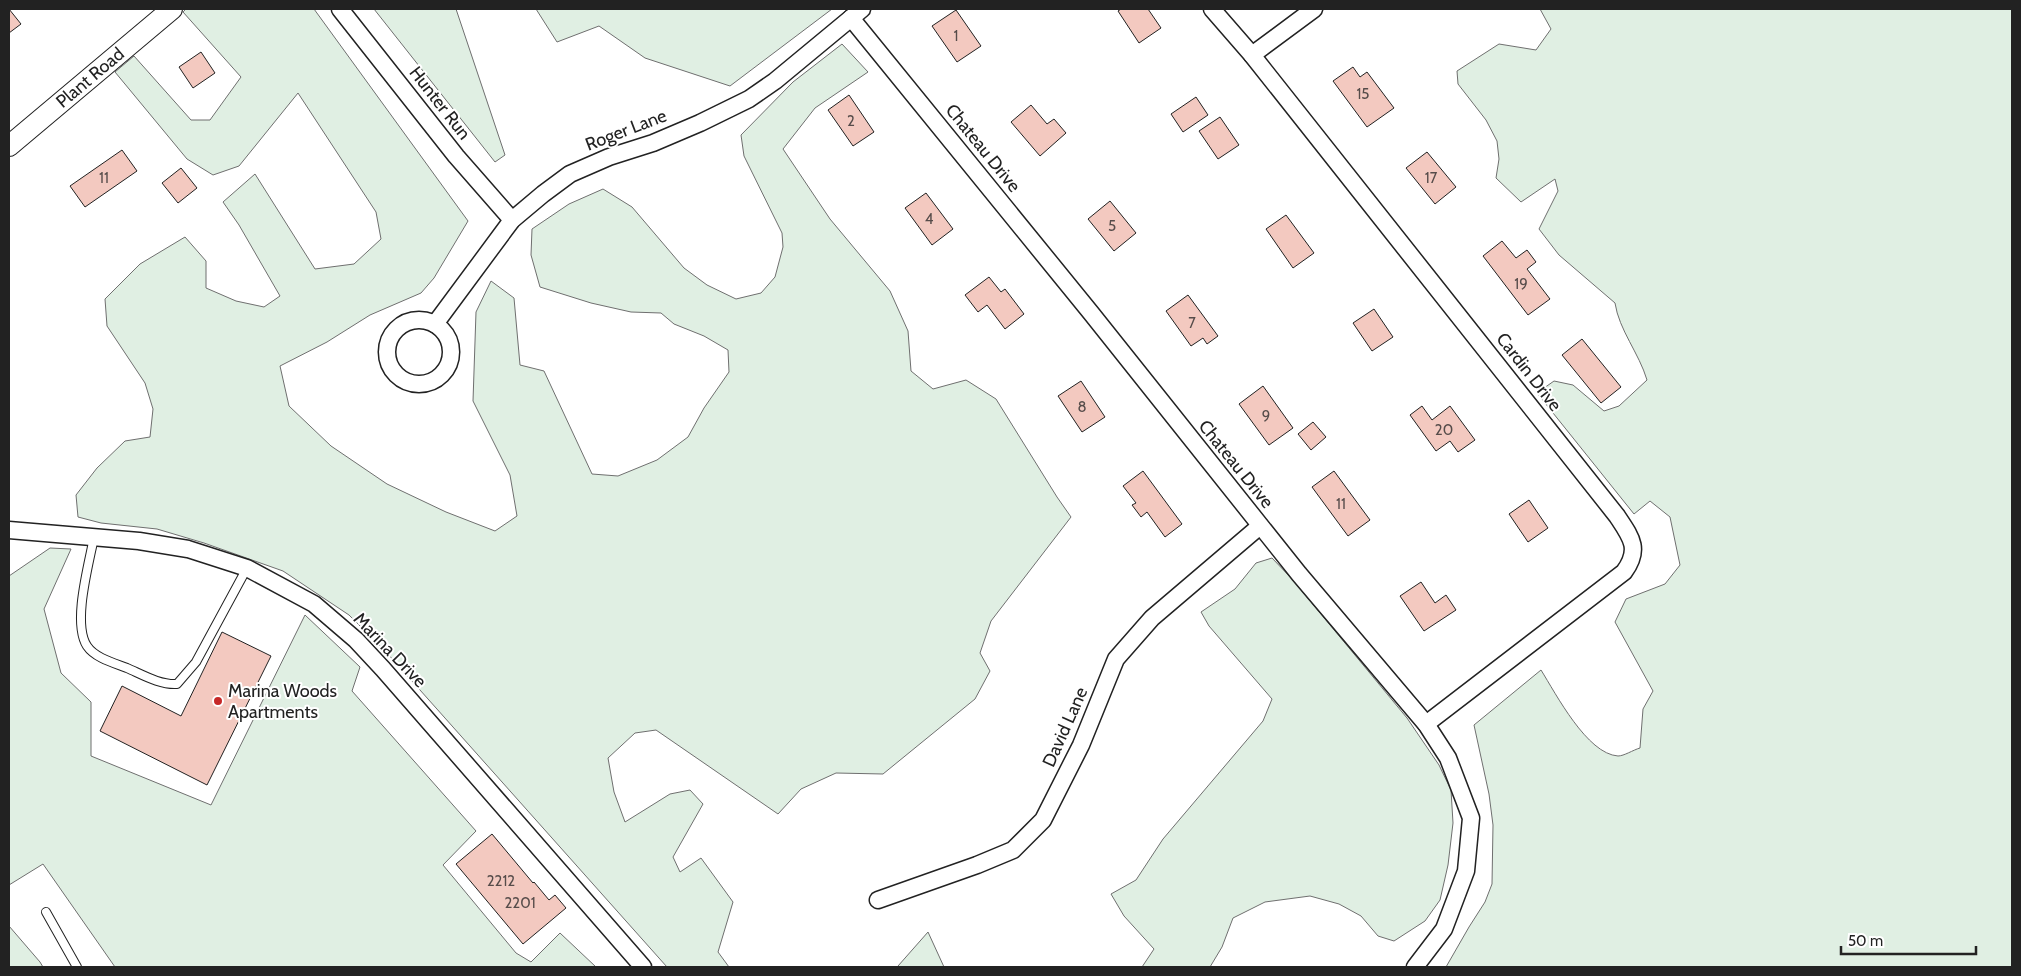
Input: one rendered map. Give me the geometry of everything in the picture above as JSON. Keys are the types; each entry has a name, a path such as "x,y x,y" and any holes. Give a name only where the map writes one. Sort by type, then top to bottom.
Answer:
{"street":[{"name":"Plant Road","path":"9,146 172,9"},
{"name":"Hunter Run","path":"340,9 456,156 512,220"},
{"name":"Cardin Drive","path":"1212,9 1252,56 1503,370 1617,516 1632,538 1634,549 1631,563 1624,572 1426,724"},
{"path":"1252,56 1314,9"},
{"name":"Roger Lane","path":"435,324 512,220 570,174 608,157 661,140 749,99 775,81 856,13"},
{"name":"Chateau Drive","path":"856,13 1260,526 1426,724 1448,758 1471,818 1466,871 1444,929 1415,967"},
{"name":"David Lane","path":"878,900 1014,850 1043,820 1081,746 1116,659 1152,618 1260,526"},
{"name":"Marina Drive","path":"9,530 139,540 188,549 247,568 314,604 356,640 644,967"}],"lane":[{"path":"94,537 80,617 82,634 88,647 99,656 167,684 177,684 196,662 247,568"},
{"path":"46,912 77,967"}],"green space":[{"path":"186,9 314,9 468,221 434,278 421,293 370,315 327,342 280,366 289,406 331,446 387,484 446,512 495,531 517,516 510,475 473,401 476,312 491,281 514,298 520,365 544,371 592,474 618,476 657,460 688,437 704,408 729,372 728,350 704,336 674,324 661,313 631,312 591,303 540,287 531,255 532,229 569,204 603,189 632,207 684,268 707,285 736,299 761,293 775,277 783,247 782,233 744,156 741,135 793,82 842,44 868,72 815,108 783,149 830,219 890,291 908,331 911,371 933,389 966,380 996,399 1071,517 991,621 980,653 990,671 975,699 883,774 836,773 801,789 778,814 656,730 635,733 608,758 614,792 625,822 670,794 690,790 703,804 673,857 680,872 701,858 733,902 718,952 729,967 667,967 387,653 349,615 283,571 204,543 157,529 101,523 78,517 76,495 97,468 125,441 150,437 153,409 145,383 107,326 105,299 140,264 185,237 206,261 206,288 236,301 264,307 280,296 239,225 223,202 255,174 315,269 354,264 381,239 376,212 298,93 239,166 213,175 187,159 115,72 134,56 191,120 210,120 241,77 183,12"},
{"path":"374,9 456,9 505,155 495,162"},
{"path":"536,9 832,9 730,86 645,58 599,26 557,42"},
{"path":"1540,9 2012,9 2012,967 1446,967 1485,902 1492,884 1493,825 1489,794 1474,725 1541,670 1574,721 1595,745 1606,753 1618,756 1640,748 1643,709 1653,691 1615,622 1626,599 1665,584 1680,565 1670,517 1650,501 1634,514 1537,393 1554,381 1573,385 1604,411 1619,406 1647,380 1621,323 1615,303 1559,255 1539,229 1558,191 1555,179 1521,202 1496,178 1499,159 1497,141 1486,120 1458,84 1457,71 1499,44 1536,50 1551,29"},
{"path":"50,548 71,549 44,609 61,673 91,702 91,756 211,805 305,615 360,667 352,691 476,831 443,865 516,953 531,962 560,933 596,967 115,967 43,864 9,885 9,576"},
{"path":"1272,558 1292,579 1407,718 1439,765 1451,790 1453,823 1448,865 1440,900 1425,921 1394,941 1378,936 1361,916 1339,904 1310,896 1265,902 1233,918 1222,947 1210,967 1142,967 1154,949 1124,916 1111,894 1136,880 1163,839 1263,721 1272,699 1209,626 1201,612 1235,589 1256,563"},
{"path":"9,926 40,962 43,967 9,967"},
{"path":"928,932 944,967 897,967 898,966"}],"building":[{"path":"9,9 21,24 9,33"},
{"path":"1121,9 1148,9 1161,28 1139,43 1118,11"},
{"path":"956,10 981,46 957,62 932,26"},
{"path":"201,52 215,73 193,88 179,67"},
{"path":"1353,67 1360,77 1367,72 1394,108 1367,127 1333,81"},
{"path":"849,95 874,132 853,146 828,110"},
{"path":"1196,97 1208,115 1183,132 1171,114"},
{"path":"1031,105 1047,124 1054,119 1066,133 1040,156 1011,122"},
{"path":"1220,117 1239,145 1218,159 1199,131"},
{"path":"122,150 137,171 85,207 70,186"},
{"path":"1427,152 1456,187 1435,204 1406,168"},
{"path":"181,168 197,188 178,203 162,183"},
{"path":"926,193 953,229 932,245 905,208"},
{"path":"1110,201 1136,233 1114,251 1088,219"},
{"path":"1286,215 1314,253 1293,268 1266,229"},
{"path":"1502,241 1516,258 1527,250 1536,262 1527,269 1550,299 1528,315 1483,256"},
{"path":"989,277 1001,292 1005,289 1024,314 1005,329 987,305 978,312 965,295"},
{"path":"1188,295 1218,336 1207,344 1203,338 1191,346 1166,311"},
{"path":"1374,309 1393,337 1372,351 1353,323"},
{"path":"1582,339 1621,387 1601,403 1562,355"},
{"path":"1081,381 1105,417 1082,432 1058,396"},
{"path":"1263,386 1293,428 1269,445 1239,404"},
{"path":"1422,406 1432,420 1450,406 1475,440 1458,452 1450,441 1436,451 1410,415"},
{"path":"1313,422 1326,437 1311,450 1298,434"},
{"path":"1143,471 1182,524 1165,537 1147,512 1141,517 1132,505 1136,503 1123,486"},
{"path":"1334,471 1370,520 1348,536 1312,487"},
{"path":"1529,500 1548,528 1528,542 1509,514"},
{"path":"1421,582 1435,603 1446,595 1456,610 1424,631 1400,596"},
{"name":"Marina Woods Apartments","path":"222,632 271,656 207,785 100,731 122,686 181,716"},
{"path":"492,834 549,900 555,895 566,908 523,944 456,864"}],"place":[{"name":"Marina Woods Apartments","path":"218,701"}]}
